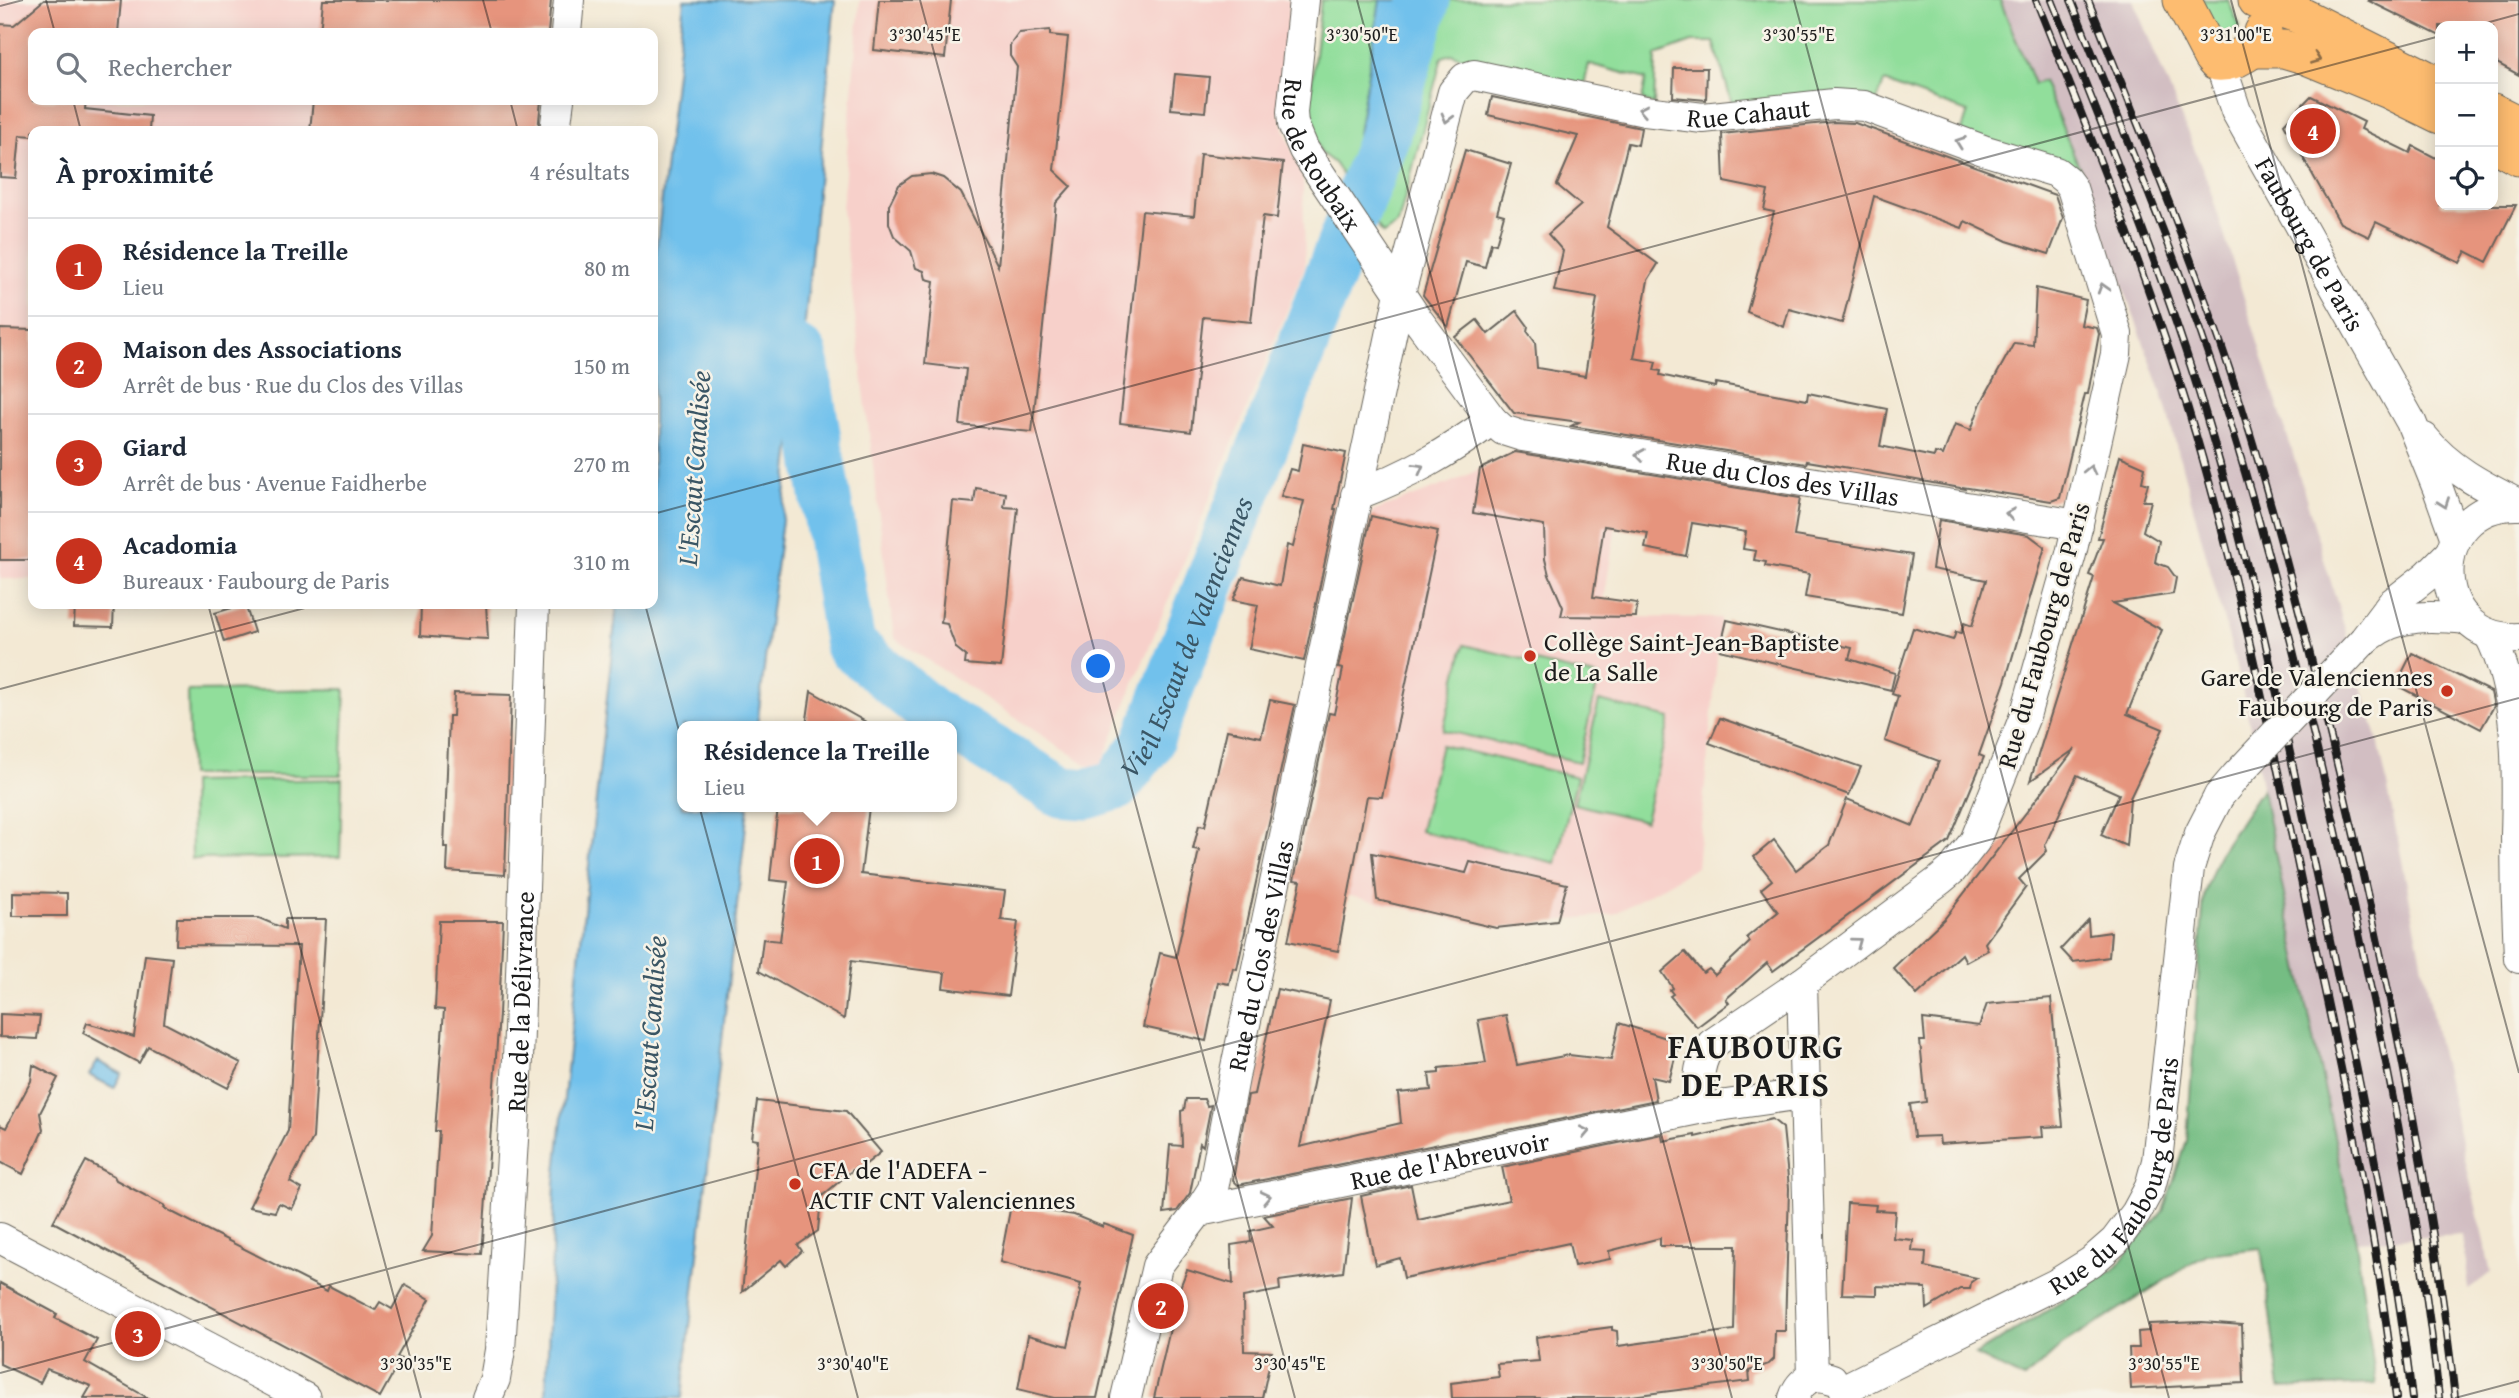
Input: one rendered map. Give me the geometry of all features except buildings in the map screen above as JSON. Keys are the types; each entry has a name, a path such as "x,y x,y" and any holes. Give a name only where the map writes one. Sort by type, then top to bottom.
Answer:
{"main road":[{"path":"2182,0 2211,55 2235,56 2284,50 2304,55 2389,90 2435,113"},
{"path":"2235,56 2261,40 2263,32 2247,0"},
{"path":"2257,0 2319,24 2436,84"},
{"path":"2498,114 2519,125"},
{"path":"2498,145 2519,157"}],"street":[{"path":"566,28 569,0"},
{"name":"Rue de Roubaix","path":"1304,0 1292,112 1297,136 1313,167 1400,293"},
{"name":"Faubourg de Paris","path":"2235,56 2236,111 2411,422 2438,489 2453,546 2448,569 2449,585 2457,606 2478,626 2508,666 2518,719 2516,891 2519,958"},
{"name":"Rue Cahaut","path":"1400,293 1453,92 1465,78 1474,75 1645,111 1688,117 1703,118 1848,104 1864,106 1983,150 2056,172 2066,180 2072,188 2117,334 2116,354"},
{"path":"556,126 558,105"},
{"name":"Rue du Clos des Villas","path":"1400,293 1492,420 1503,430 1522,436 2078,524"},
{"name":"Rue du Clos des Villas","path":"1126,1398 1157,1266 1199,1211 1215,1181 1236,1067 1400,293"},
{"name":"Rue du Faubourg de Paris","path":"1802,983 1940,880 1952,870 1975,841 2025,716 2078,524 2116,354"},
{"path":"1356,495 1412,472 1492,420"},
{"name":"Faubourg de Paris","path":"2411,422 2449,464 2518,505"},
{"name":"Rue du Faubourg de Paris","path":"1845,1394 2076,1273 2115,1241 2136,1213 2150,1187 2157,1161 2189,868 2200,833 2220,796 2235,776 2364,640 2391,604 2428,575 2477,516 2491,509 2518,505"},
{"name":"Rue de la Délivrance","path":"487,1398 495,1379 500,1350 517,1084 534,609"},
{"name":"Rue du Faubourg de Paris","path":"2364,640 2378,629 2404,619 2427,616 2478,626 2504,638 2519,638"},
{"path":"1802,983 1804,1387 1825,1376 1832,1379 1845,1394"},
{"path":"1698,1109 1700,1073 1705,1052 1712,1044 1802,983"},
{"name":"Rue de l'Abreuvoir","path":"1199,1211 1698,1109 1804,1094"},
{"path":"0,1238 305,1398"}],"shaded area":[{"path":"0,0 551,0 548,28 28,28 28,105 541,105 538,126 28,126 28,579 0,579"},
{"path":"860,0 1290,0 1279,114 1303,181 1305,266 1098,772 894,638 842,209"},
{"path":"2000,0 2133,0 2207,180 2292,451 2379,744 2438,1042 2491,1272 2469,1290 2463,1235 2356,1241 2240,679 2162,393 2077,160 2042,81 2034,85"},
{"name":"Collège Saint-Jean-Baptiste de La Salle","path":"1509,455 1624,474 1604,600 1612,617 1721,618 1697,867 1614,914 1496,928 1295,884 1372,512 1457,480"}],"green space":[{"path":"1321,0 2000,0 2034,84 2043,81 2083,176 1961,133 1968,112 1884,82 1876,103 1733,107 1714,42 1692,42 1656,55 1654,105 1642,100 1646,79 1589,64 1584,85 1480,63 1452,54 1442,57 1398,224 1383,234 1334,163 1321,153 1312,128 1310,99"},
{"path":"2196,0 2228,0 2240,27 2223,39"},
{"path":"1464,645 1599,677 1579,762 1443,730"},
{"path":"345,689 341,775 190,775 188,691"},
{"path":"1599,701 1670,718 1645,821 1574,804"},
{"path":"1441,745 1577,777 1556,863 1420,831"},
{"path":"342,779 340,857 192,859 191,782"},
{"path":"2262,789 2356,1241 2376,1384 2280,1388 2261,1248 2207,1254 2062,1345 2024,1379 1975,1355 2113,1270 2163,1211 2187,1140 2204,894 2220,852"}],"water":[{"name":"L'Escaut Canalisée","path":"684,0 835,0 802,355 758,721 677,721 677,812 747,812 682,1398 546,1398 555,1182 616,609 658,609 658,234"},
{"path":"1380,0 1432,0 1398,131 1368,171 1355,194 1350,185 1360,168 1356,146"},
{"path":"98,1061 122,1074 114,1088 89,1075"}],"waterway":[{"name":"Vieil Escaut de Valenciennes","path":"957,728 1061,792 1087,794 1116,785 1147,744 1384,137 1425,0"},
{"name":"Vieil Escaut de Valenciennes","path":"746,315 802,355 850,645 930,712 945,721"}],"railway":[{"path":"2036,0 2154,305 2188,409 2223,535 2268,726 2347,1097 2379,1277 2396,1398"},
{"path":"2052,0 2170,305 2204,409 2240,537 2285,731 2363,1102 2395,1279 2412,1398"},
{"path":"2071,0 2184,285 2217,381 2269,557 2327,794 2385,1056 2421,1261 2439,1398"},
{"path":"2088,0 2215,327 2246,420 2286,560 2333,747 2388,989 2433,1234 2455,1398"}],"place":[{"name":"Acadomia","path":"2313,131"},
{"name":"Collège Saint-Jean-Baptiste de La Salle","path":"1530,656"},
{"name":"Gare de Valenciennes Faubourg de Paris","path":"2447,691"},
{"name":"Résidence la Treille","path":"817,861"},
{"name":"CFA de l'ADEFA - ACTIF CNT Valenciennes","path":"795,1184"},
{"name":"Maison des Associations","path":"1161,1306"},
{"name":"Giard","path":"138,1334"}],"district":[{"name":"FAUBOURG DE PARIS","path":"1756,1065"}]}
